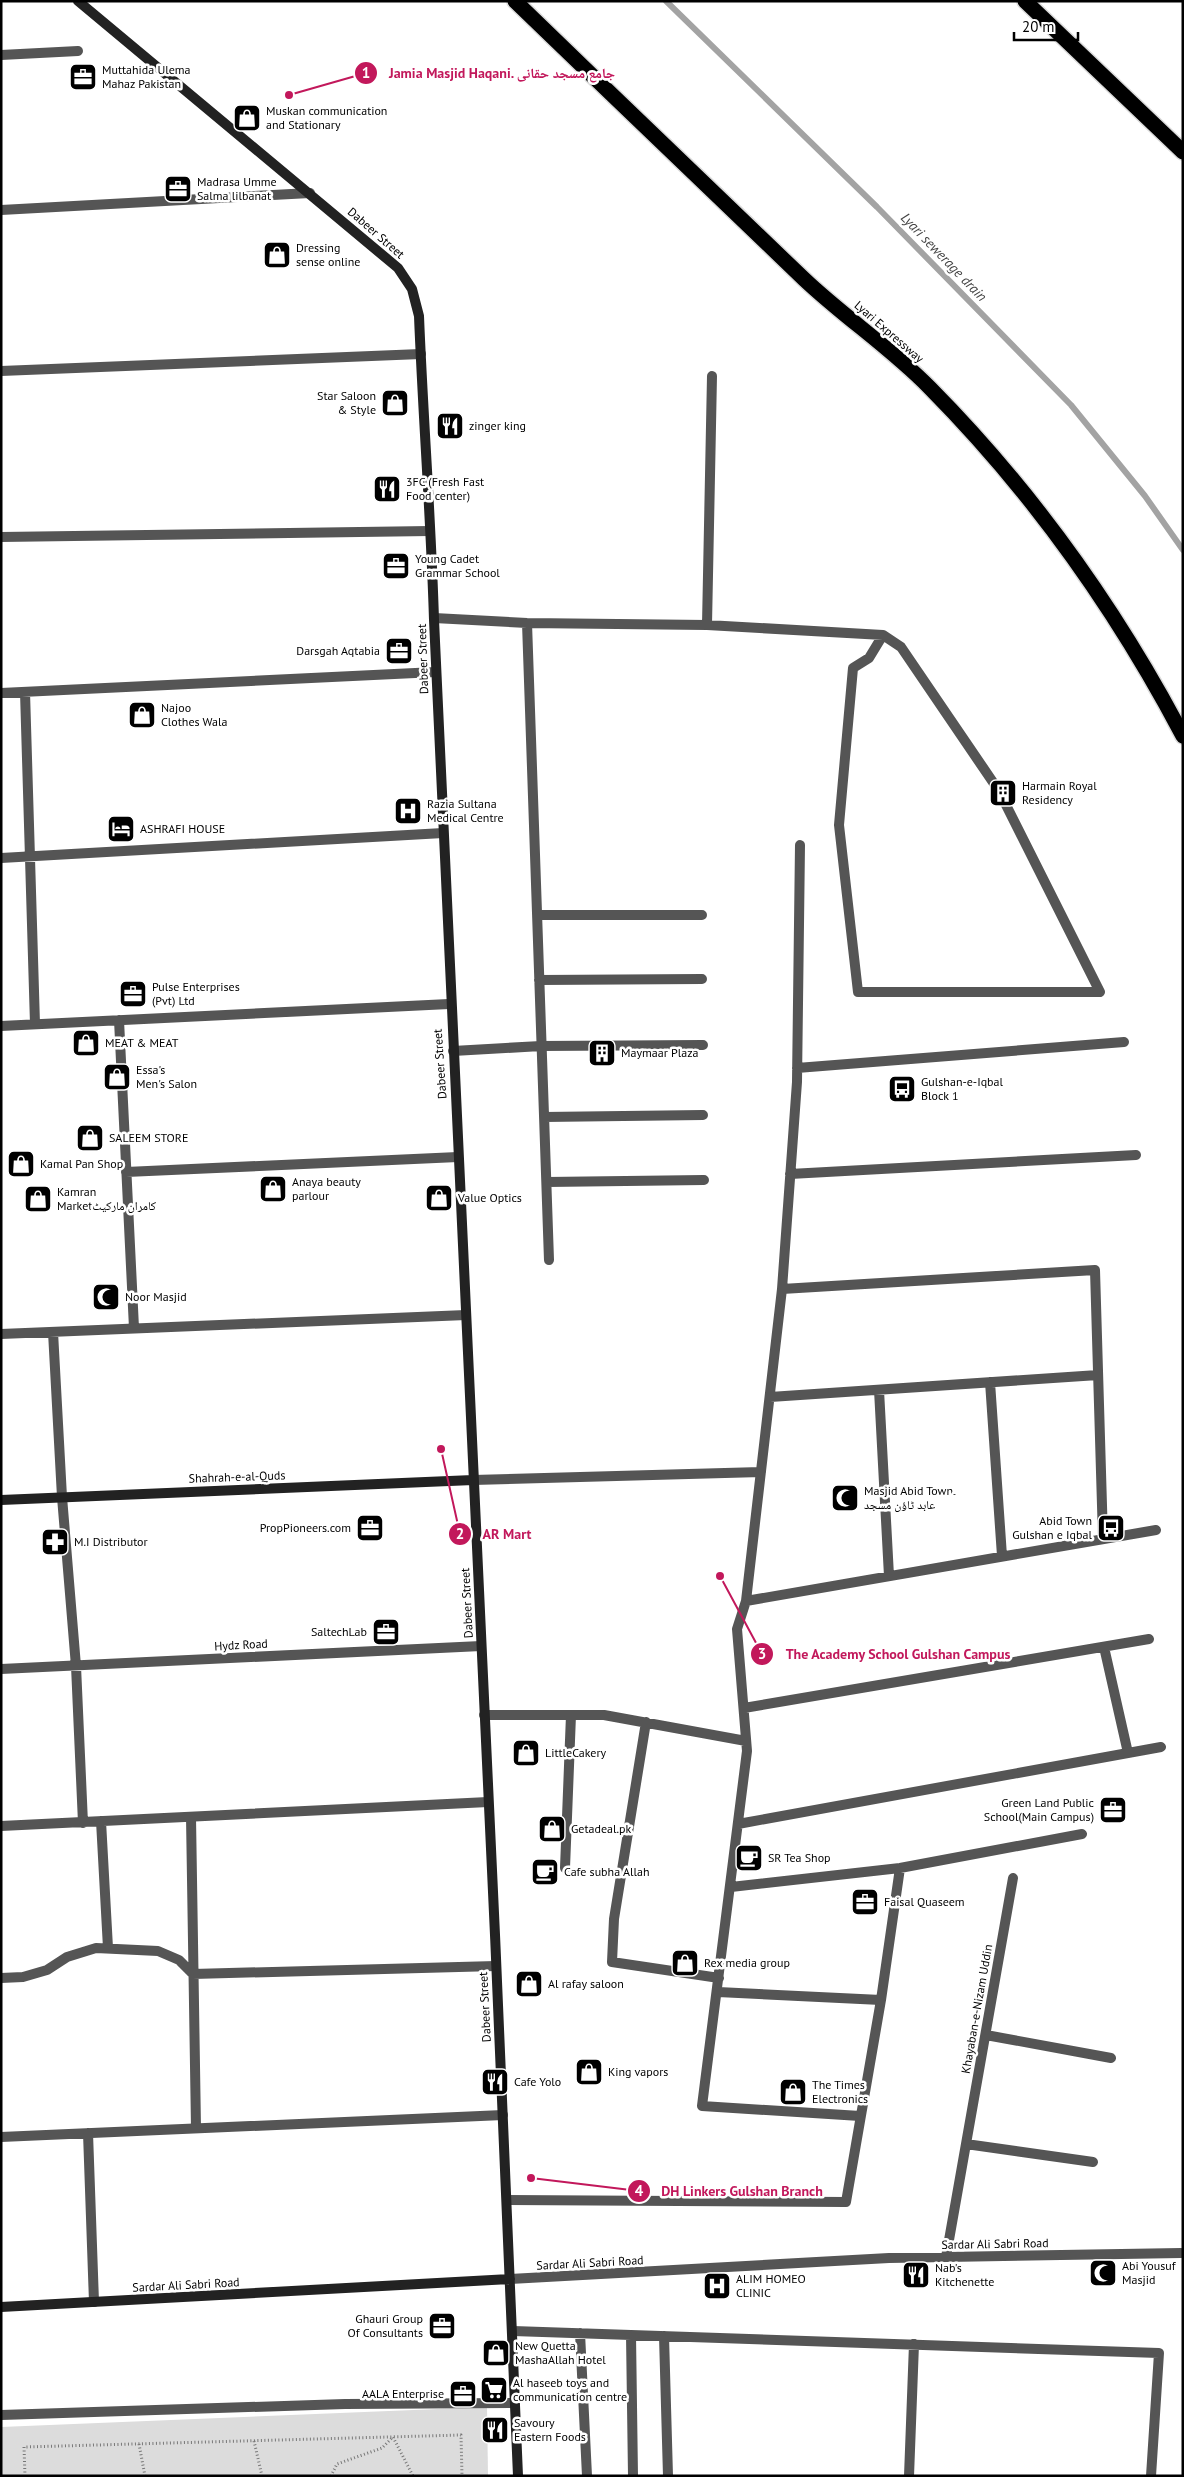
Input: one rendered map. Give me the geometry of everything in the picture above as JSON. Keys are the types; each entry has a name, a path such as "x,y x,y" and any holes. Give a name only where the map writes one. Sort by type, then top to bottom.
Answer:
{"highway":[{"name":"Lyari Expressway","path":"515,1 808,282 877,339 930,387 1019,486 1062,543 1102,600 1140,660 1183,736"},
{"path":"1024,1 1183,152"}],"street":[{"name":"Dabeer Street","path":"78,1 398,268 412,289 420,316 449,1004 466,1315 518,2476"},
{"path":"1,55 78,51"},
{"path":"1,210 310,193"},
{"path":"1,371 421,354"},
{"path":"707,625 712,376"},
{"path":"1,537 430,531"},
{"path":"434,618 527,623 707,625 884,635 901,646 999,791 1100,992 858,992 839,825 853,668 869,658 884,635"},
{"path":"527,623 549,1260"},
{"path":"1,693 436,672"},
{"path":"25,692 35,1024"},
{"path":"1,858 443,833"},
{"path":"800,845 797,1068 782,1289 746,1601 737,1629 747,1751 718,1992 702,2106 860,2116"},
{"path":"537,915 702,915"},
{"path":"539,980 702,979"},
{"path":"1,1026 449,1004"},
{"path":"119,1020 134,1328"},
{"path":"797,1068 1124,1042"},
{"path":"453,1051 541,1046 703,1045"},
{"path":"544,1117 704,1115"},
{"path":"790,1174 1136,1155"},
{"path":"126,1172 458,1157"},
{"path":"547,1182 704,1180"},
{"path":"782,1289 1095,1270 1103,1539"},
{"path":"1,1334 466,1315"},
{"path":"53,1332 62,1497 76,1666 83,1823"},
{"path":"770,1397 1098,1374"},
{"path":"990,1382 1002,1556"},
{"path":"879,1390 889,1576"},
{"path":"473,1480 761,1472"},
{"name":"Shahrah-e-al-Quds","path":"1,1500 473,1480"},
{"path":"746,1601 1156,1530"},
{"path":"744,1708 1149,1639"},
{"name":"Hydz Road","path":"1,1669 481,1646"},
{"path":"1104,1647 1128,1753"},
{"path":"484,1715 604,1715 746,1741"},
{"path":"566,1868 571,1716"},
{"path":"646,1722 614,1919 612,1962 719,1978"},
{"path":"738,1824 1161,1747"},
{"path":"1,1826 488,1802"},
{"path":"191,1817 196,2128"},
{"path":"101,1821 108,1948"},
{"path":"731,1887 900,1868 1082,1834"},
{"path":"507,2200 846,2202 881,2000 900,1868"},
{"name":"Khayaban-e-Nizam Uddin","path":"946,2257 1013,1878"},
{"path":"1,1978 24,1977 47,1970 67,1957 96,1948 158,1951 179,1960 193,1974 496,1966"},
{"path":"718,1992 881,2000"},
{"path":"986,2035 1111,2058"},
{"path":"1,2137 503,2115"},
{"path":"88,2133 94,2302"},
{"path":"966,2144 1093,2162"},
{"name":"Sardar Ali Sabri Road","path":"1,2307 879,2258 1181,2253"},
{"path":"513,2331 1159,2353 1151,2476"},
{"path":"580,2333 586,2476"},
{"path":"631,2335 633,2476"},
{"path":"664,2336 668,2476"},
{"path":"909,2476 914,2344"},
{"path":"1,2415 345,2404 516,2404"}],"path":[{"path":"25,2476 24,2447 460,2436 462,2476"},
{"path":"331,2476 338,2464 382,2448 393,2437"},
{"path":"393,2437 413,2476"},
{"path":"254,2441 262,2476"},
{"path":"139,2444 145,2476"}],"shaded area":[{"path":"487,2407 488,2476 1,2476 1,2427"}],"waterway":[{"name":"Lyari sewerage drain","path":"666,1 877,207 1071,405 1145,496 1183,550"}],"place":[{"name":"Muttahida Ulema Mahaz Pakistan","path":"83,77"},
{"name":"Jamia Masjid Haqani. جامع مسجد حقانی","path":"289,95"},
{"name":"Muskan communication and Stationary","path":"247,118"},
{"name":"Madrasa Umme Salma lilbanat","path":"178,189"},
{"name":"Dressing sense online","path":"277,255"},
{"name":"Star Saloon & Style","path":"395,403"},
{"name":"zinger king","path":"450,426"},
{"name":"3FC (Fresh Fast Food center)","path":"387,489"},
{"name":"Young Cadet Grammar School","path":"396,566"},
{"name":"Darsgah Aqtabia","path":"399,651"},
{"name":"Najoo Clothes Wala","path":"142,715"},
{"name":"Harmain Royal Residency","path":"1003,793"},
{"name":"Razia Sultana Medical Centre","path":"408,811"},
{"name":"ASHRAFI HOUSE","path":"121,829"},
{"name":"Pulse Enterprises (Pvt) Ltd","path":"133,994"},
{"name":"MEAT & MEAT","path":"86,1043"},
{"name":"Maymaar Plaza","path":"602,1053"},
{"name":"Essa's Men's Salon","path":"117,1077"},
{"name":"Gulshan-e-Iqbal Block 1","path":"902,1089"},
{"name":"SALEEM STORE","path":"90,1138"},
{"name":"Kamal Pan Shop","path":"21,1164"},
{"name":"Anaya beauty parlour","path":"273,1189"},
{"name":"Value Optics","path":"439,1198"},
{"name":"Kamran Marketکامران مارکیٹ","path":"38,1199"},
{"name":"Noor Masjid","path":"106,1297"},
{"name":"AR Mart","path":"441,1449"},
{"name":"Masjid Abid Town۔ عابد ٹاؤن مسجد","path":"845,1498"},
{"name":"PropPioneers.com","path":"370,1528"},
{"name":"Abid Town Gulshan e Iqbal","path":"1111,1528"},
{"name":"M.I Distributor","path":"55,1542"},
{"name":"The Academy School Gulshan Campus","path":"720,1576"},
{"name":"SaltechLab","path":"386,1632"},
{"name":"LittleCakery","path":"526,1753"},
{"name":"Green Land Public School(Main Campus)","path":"1113,1810"},
{"name":"Getadeal.pk","path":"552,1829"},
{"name":"SR Tea Shop","path":"749,1858"},
{"name":"Cafe subha Allah","path":"545,1872"},
{"name":"Faisal Quaseem","path":"865,1902"},
{"name":"Rex media group","path":"685,1963"},
{"name":"Al rafay saloon","path":"529,1984"},
{"name":"King vapors","path":"589,2072"},
{"name":"Cafe Yolo","path":"495,2082"},
{"name":"The Times Electronics","path":"793,2092"},
{"name":"DH Linkers Gulshan Branch","path":"531,2178"},
{"name":"Abi Yousuf Masjid","path":"1103,2273"},
{"name":"Nab's Kitchenette","path":"916,2275"},
{"name":"ALIM HOMEO CLINIC","path":"717,2286"},
{"name":"Ghauri Group Of Consultants","path":"442,2326"},
{"name":"New Quetta MashaAllah Hotel","path":"496,2353"},
{"name":"Al haseeb toys and communication centre","path":"494,2390"},
{"name":"AALA Enterprise","path":"463,2394"},
{"name":"Savoury Eastern Foods","path":"495,2430"}]}
